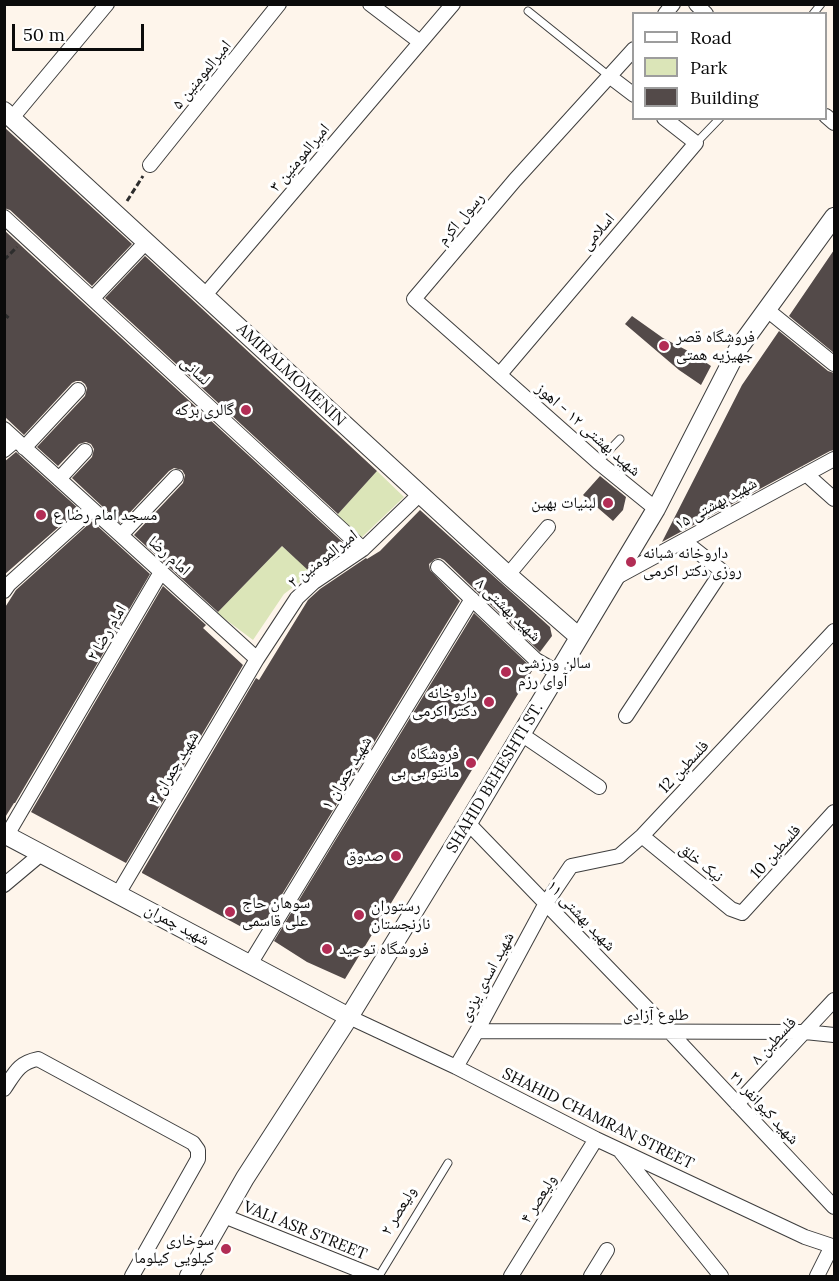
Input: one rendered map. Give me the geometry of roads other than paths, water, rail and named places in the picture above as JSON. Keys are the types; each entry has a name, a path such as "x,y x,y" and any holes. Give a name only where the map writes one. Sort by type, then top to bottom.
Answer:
{"street":[{"path":"8,114 107,4"},
{"name":"امیرالمومنین ۵","path":"150,165 279,4"},
{"path":"370,4 420,42 453,4"},
{"name":"امیرالمومنین ۳","path":"205,295 420,42"},
{"path":"632,50 609,76 632,94"},
{"name":"رسول اکرم","path":"500,374 414,299 515,180 609,76"},
{"name":"AMIRALMOMENIN","path":"8,114 508,575 579,637"},
{"path":"666,120 696,144"},
{"name":"اسلامی","path":"500,374 696,144"},
{"name":"لسانی","path":"4,217 363,549"},
{"name":"SHAHID BEHESHTI ST.","path":"189,1276 245,1178 349,1017 559,673 656,509 738,349 766,309 831,228"},
{"path":"93,298 147,241"},
{"path":"766,309 834,364"},
{"name":"شهید بهشتی ۱۲ - اهوز","path":"500,374 598,462 656,509"},
{"path":"4,450 20,444 78,390"},
{"name":"امام رضا","path":"4,429 257,659"},
{"path":"59,479 85,451"},
{"name":"شهید بهشتی ۱۵","path":"613,579 834,459"},
{"path":"806,474 834,500"},
{"path":"121,536 176,477"},
{"name":"امیرالمومنین ۲","path":"257,659 297,598 314,582 363,549 420,494"},
{"path":"7,588 92,509"},
{"path":"508,575 548,527"},
{"path":"626,716 722,571 684,541"},
{"name":"شهید بهشتی ۸","path":"438,567 536,660 559,673"},
{"name":"امام رضا ۲","path":"6,835 161,572"},
{"name":"شهید چمران ۱","path":"250,964 472,599"},
{"name":"فلسطین 12","path":"546,903 571,866 619,856 642,836 834,631"},
{"name":"شهید چمران ۳","path":"118,894 257,659"},
{"path":"521,734 599,787"},
{"name":"فلسطین 10","path":"742,913 834,812"},
{"name":"شهید بهشتی ۱۱","path":"468,823 670,1032"},
{"name":"شهید چمران","path":"6,835 349,1017"},
{"name":"نیک خلق","path":"642,836 731,909 742,913"},
{"path":"4,885 41,854"},
{"name":"شهید اسدی یزدی","path":"456,1067 546,903"},
{"name":"فلسطین ۸","path":"737,1104 834,1000"},
{"name":"SHAHID CHAMRAN STREET","path":"349,1017 456,1067 596,1139 805,1237 833,1246"},
{"name":"طلوع آزادی","path":"477,1032 805,1032 834,1035"},
{"name":"شهید کیوانفر ۲۱","path":"670,1032 834,1207"},
{"path":"4,1089 18,1069 28,1061 38,1059 193,1143 198,1150 198,1160 132,1276"},
{"name":"ولیعصر ۴","path":"511,1276 596,1139"},
{"path":"618,1149 721,1276"},
{"name":"VALI ASR STREET","path":"224,1216 377,1276"},
{"path":"817,1276 833,1246"},
{"path":"591,1276 608,1250"}],"lane":[{"path":"528,11 609,76"},
{"path":"696,144 718,120"},
{"path":"598,462 620,439"},
{"name":"ولیعصر ۲","path":"377,1276 448,1163"}],"place":[{"name":"فروشگاه قصر جهیزیه همتی","path":"664,346"},
{"name":"گالری برکه","path":"246,410"},
{"name":"لبنیات بهین","path":"608,503"},
{"name":"مسجد امام رضا ع","path":"41,515"},
{"name":"داروخانه شبانه روزی دکتر اکرمی","path":"631,562"},
{"name":"سالن ورزشی آوای رزم","path":"506,672"},
{"name":"داروخانه دکتر اکرمی","path":"489,702"},
{"name":"فروشگاه مانتو بی بی","path":"471,763"},
{"name":"صدوق","path":"396,856"},
{"name":"سوهان حاج علی قاسمی","path":"230,912"},
{"name":"رستوران نارنجستان","path":"359,915"},
{"name":"فروشگاه توحید","path":"327,949"},
{"name":"سوخاری کیلویی کیلوما","path":"226,1249"}]}
